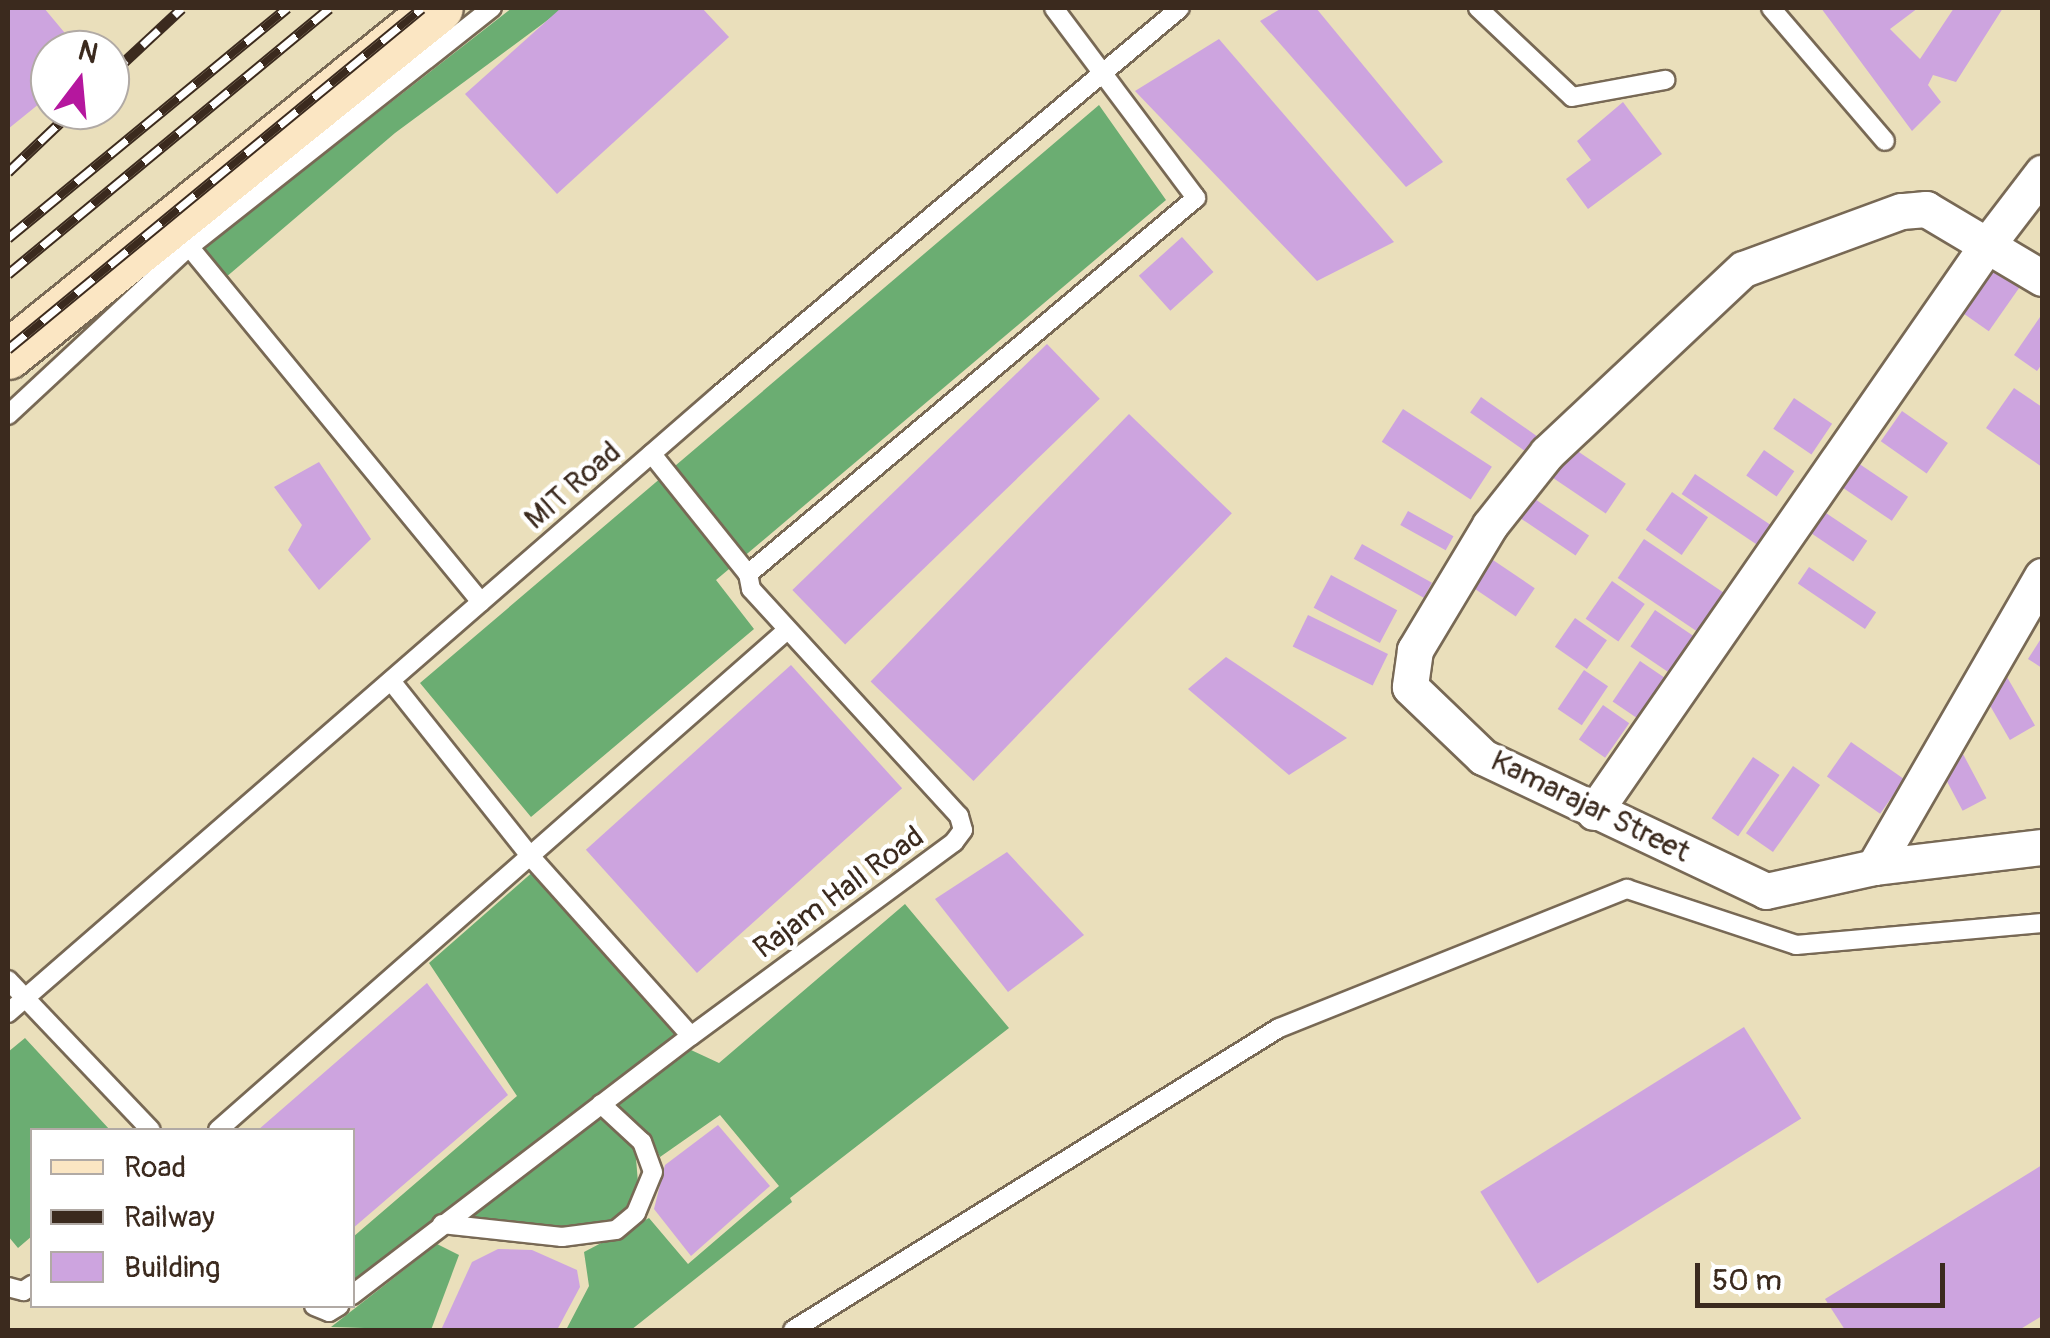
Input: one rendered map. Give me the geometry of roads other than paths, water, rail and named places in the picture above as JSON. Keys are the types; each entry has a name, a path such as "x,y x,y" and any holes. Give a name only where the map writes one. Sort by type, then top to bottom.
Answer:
{"street":[{"path":"8,355 439,8"},
{"path":"1594,812 1987,244 2042,172"},
{"name":"Kamarajar Street","path":"1987,244 1926,209 1902,212 1743,269 1547,453 1490,525 1415,650 1410,687 1483,757 1766,891 1874,867 2042,847"},
{"path":"1987,244 2042,278"},
{"path":"1874,867 2042,576"}],"lane":[{"path":"8,415 189,247 492,8"},
{"path":"748,574 1196,198 1054,8"},
{"name":"MIT Road","path":"8,1013 652,454 1180,8"},
{"path":"1478,8 1572,97 1664,80"},
{"path":"1771,8 1885,141"},
{"path":"189,247 481,602"},
{"name":"Rajam Hall Road","path":"355,1293 691,1036 954,842 963,830 958,816 747,584 748,574 652,454"},
{"path":"220,1128 786,631"},
{"path":"391,681 530,856 691,1036"},
{"path":"793,1330 1279,1028 1628,889 1796,946 2042,922"},
{"path":"8,980 150,1128"},
{"path":"442,1224 562,1237 616,1230 636,1213 653,1172 642,1142 601,1104"}],"railway":[{"path":"130,56 182,8"},
{"path":"8,238 287,8"},
{"path":"8,274 329,8"},
{"path":"8,349 422,8"},
{"path":"8,172 52,130"}]}
